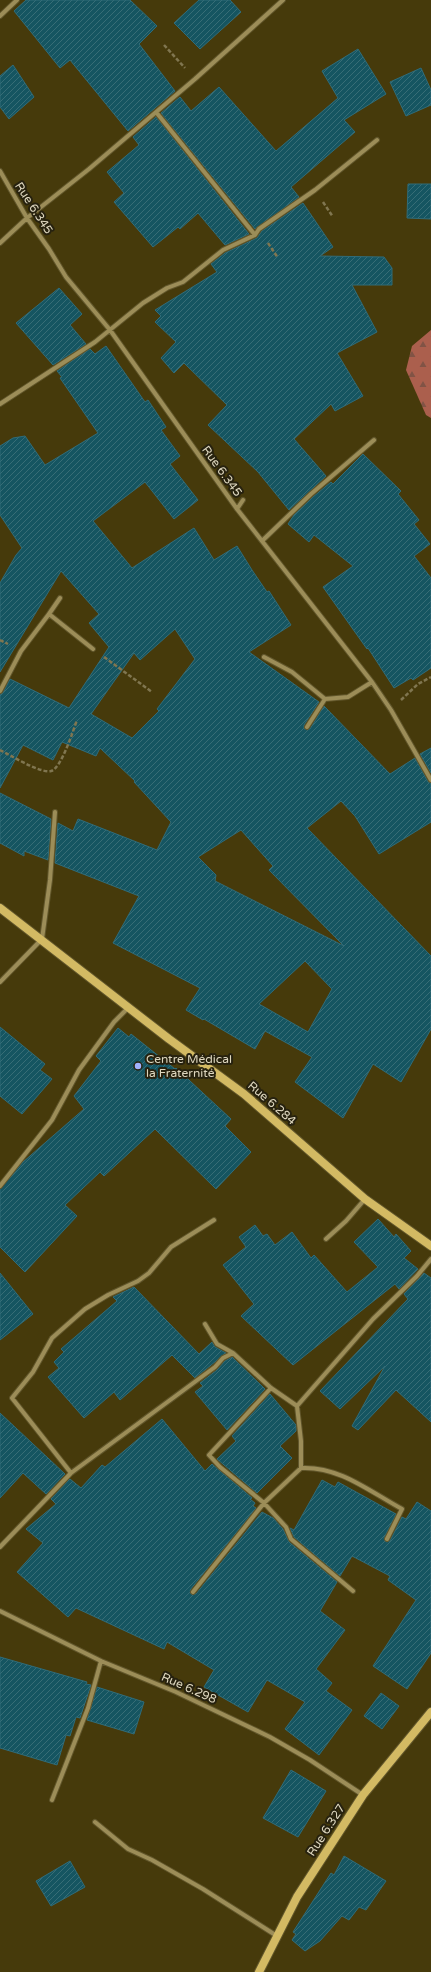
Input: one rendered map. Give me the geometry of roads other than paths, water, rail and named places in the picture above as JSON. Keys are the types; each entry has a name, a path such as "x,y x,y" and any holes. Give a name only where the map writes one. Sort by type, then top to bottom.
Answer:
{"street":[{"path":"0,16 17,0"},
{"path":"0,242 195,79 284,0"},
{"path":"156,112 254,235"},
{"path":"0,404 110,330 143,303 167,288 183,282 223,250 254,235 259,229 315,190 377,140"},
{"name":"Rue 6.345","path":"0,171 27,218 49,249 66,277 110,330 237,509 372,682 391,710 431,780"},
{"path":"262,541 311,494 374,440"},
{"path":"237,509 243,500"},
{"path":"0,691 20,651 60,598"},
{"path":"49,614 93,649"},
{"path":"264,656 292,672 325,699 348,697 372,682"},
{"path":"307,727 325,699"},
{"path":"0,982 42,939 50,880 55,812"},
{"name":"Rue 6.284","path":"0,908 130,1007 169,1039 244,1094 365,1199 431,1246"},
{"path":"0,1186 52,1120 79,1070 114,1022 130,1007"},
{"path":"326,1239 346,1221 365,1199"},
{"path":"71,1472 12,1398 33,1372 52,1338 85,1310 108,1295 138,1281 149,1274 161,1257 171,1247 214,1220"},
{"path":"297,1406 373,1319 417,1276 431,1259"},
{"path":"205,1324 217,1344 233,1353 271,1388 297,1406 302,1441 301,1468"},
{"path":"0,1546 71,1472 215,1367 224,1358 233,1353"},
{"path":"271,1388 209,1455 264,1503 286,1527 291,1539 353,1591"},
{"path":"193,1592 264,1503 301,1468 317,1467 338,1473 402,1509 387,1539"},
{"name":"Rue 6.298","path":"0,1611 101,1661 176,1692 270,1737 310,1760 363,1795"},
{"path":"52,1800 88,1708 101,1661"},
{"name":"Rue 6.327","path":"259,1972 297,1897 363,1795 431,1712"},
{"path":"95,1822 128,1849 152,1860 203,1889 277,1936"}],"place":[{"name":"Centre Médical la Fraternité","path":"138,1066"}]}
